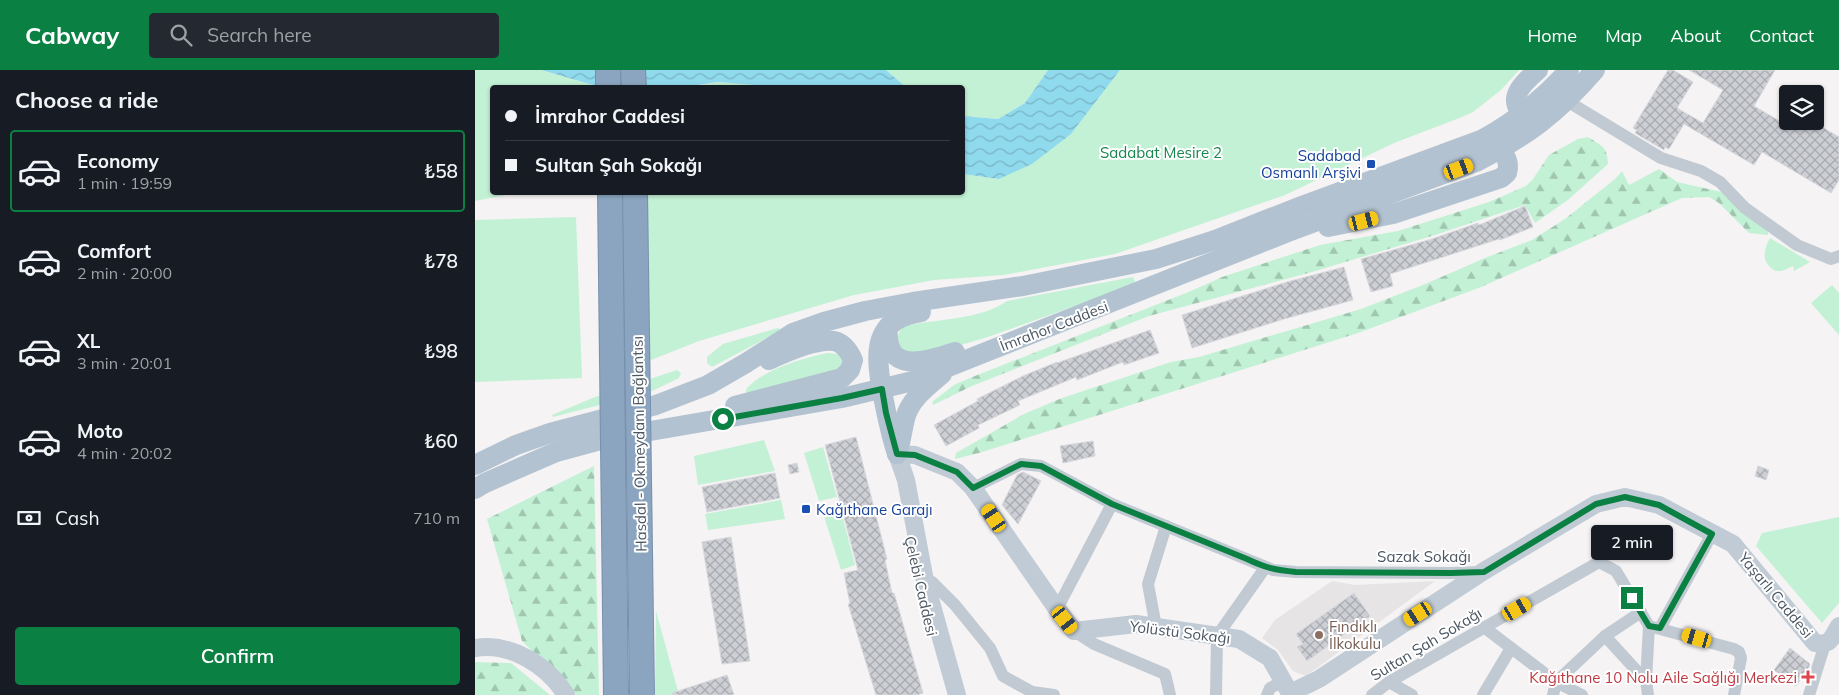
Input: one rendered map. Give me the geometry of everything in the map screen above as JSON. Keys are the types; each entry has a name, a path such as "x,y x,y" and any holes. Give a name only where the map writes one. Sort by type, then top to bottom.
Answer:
{"highway":[{"path":"608,70 608,85"},
{"path":"633,70 634,85"},
{"name":"Hasdal - Okmeydanı Bağlantısı","path":"610,195 616,695"},
{"name":"Hasdal - Okmeydanı Bağlantısı","path":"635,195 641,695"}],"main road":[{"path":"1531,119 1517,107 1516,95 1523,84 1538,70"},
{"name":"İmrahor Caddesi","path":"478,486 556,452 604,439 832,400 913,381 1289,232 1476,162 1501,150 1531,119 1548,92 1569,70"},
{"name":"İmrahor Caddesi","path":"475,465 516,445 550,433 656,405 708,385 793,334 815,325 884,308 1023,286 1156,259 1188,250 1481,140 1506,127 1531,119 1567,101 1595,70"},
{"path":"1481,140 1501,150"},
{"path":"897,454 886,413 879,373 879,343 888,327 897,319 959,303 971,294"},
{"path":"888,327 890,350 895,356 907,362 933,359 981,345 1023,337"},
{"path":"692,424 733,407 842,378 851,370 853,360 847,349 843,346 835,342 826,341 787,351 754,367 708,385"},
{"path":"897,454 910,406 949,367"}],"street":[{"path":"1567,101 1661,158 1701,171 1720,182 1745,208 1797,245 1831,259 1839,256"},
{"path":"897,454 915,455 957,472 973,488 1074,632 1094,644 1165,674 1170,695"},
{"name":"Çelebi Caddesi","path":"897,454 901,486 948,695"},
{"name":"Sazak Sokağı","path":"973,488 1021,464 1041,466 1112,504 1265,568 1296,572 1484,572"},
{"name":"Yaşarlı Caddesi","path":"1288,689 1319,679 1484,572 1596,504 1625,497 1659,505 1733,544 1815,643 1825,644 1829,642 1839,626"},
{"path":"1057,609 1112,504"},
{"path":"1156,627 1148,584 1166,526"},
{"path":"1648,695 1646,681 1655,627 1712,534"},
{"name":"Sultan Şah Sokağı","path":"1372,695 1389,682 1599,562 1615,571 1641,612 1655,627"},
{"path":"1216,695 1217,636 1265,568"},
{"path":"922,582 932,582 955,604 990,648 1003,676 1032,693 1053,695"},
{"name":"Çelebi Caddesi","path":"922,582 957,695"},
{"path":"1553,695 1556,682 1605,636 1641,612"},
{"name":"Yolüstü Sokağı","path":"1074,632 1137,624 1239,639 1270,658 1288,689"},
{"path":"1655,627 1734,648 1739,652 1741,658 1734,695"},
{"path":"1485,628 1556,682 1582,695"},
{"path":"1605,636 1646,681"},
{"path":"1809,695 1825,644"},
{"path":"475,648 500,648 537,664 552,676 567,695"},
{"path":"1483,695 1511,648"},
{"path":"1389,682 1412,695"},
{"path":"1267,695 1270,688 1288,689"}],"shaded area":[{"path":"1332,581 1355,585 1435,581 1306,676 1293,671 1278,650 1262,638 1275,620"}],"green space":[{"path":"475,70 540,70 593,85 490,85 490,195 506,195 475,201"},
{"path":"886,70 1048,70 1025,103 998,119 965,116 965,85 904,85"},
{"name":"Sadabat Mesire 2","path":"1120,70 1519,70 1501,90 1473,112 1394,143 1285,195 1115,254 1004,275 934,280 854,295 699,341 646,362 644,195 965,195 965,174 999,179 1070,135"},
{"path":"717,82 763,85 702,85"},
{"path":"1588,137 1603,147 1607,154 1608,164 1569,199 1535,223 1525,205 1435,235 1312,272 1149,316 972,386 933,405 932,402 954,385 1222,277 1320,245 1398,231 1489,202 1526,186 1549,155 1578,139"},
{"path":"1659,169 1677,182 1726,193 1768,227 1768,235 1749,233 1719,203 1709,197 1682,198 1481,287 1358,333 955,459 956,453 1024,414 1062,398 1171,362 1199,357 1361,309 1423,285 1532,240 1565,219 1615,179 1622,171 1629,185"},
{"path":"576,217 582,378 475,382 475,220"},
{"path":"1770,238 1810,262 1794,271 1793,266 1782,271 1775,271 1770,268 1765,260 1765,252"},
{"path":"1133,277 1135,281 1133,285 988,337 937,352 901,352 898,335 904,326 957,318 984,312 1007,301"},
{"path":"1832,285 1839,293 1839,335 1811,303"},
{"path":"780,329 778,332 712,367 707,363 707,357 723,344"},
{"path":"828,353 837,354 842,357 845,368 747,396 747,388 764,375 796,361"},
{"path":"677,370 681,373 679,378 650,392 553,417 552,415 595,397"},
{"path":"764,440 775,471 698,485 694,456"},
{"path":"823,447 837,497 819,501 804,453"},
{"path":"594,466 599,695 576,695 522,641 487,519"},
{"path":"781,500 785,519 708,530 705,514"},
{"path":"841,511 855,565 841,570 824,516"},
{"path":"1839,517 1839,603 1822,623 1756,546 1762,533"},
{"path":"656,611 679,695 655,695"},
{"path":"475,662 511,663 550,695 475,695"}],"water":[{"path":"541,70 886,70 904,85 755,85 717,82 698,85 593,85"},
{"path":"1048,70 1120,70 1071,134 1032,164 999,179 965,174 965,116 998,119 1025,103"}],"building":[{"path":"1668,70 1673,70 1693,82 1677,108 1703,123 1723,90 1689,70 1775,70 1754,106 1779,121 1779,130 1824,130 1824,128 1839,137 1839,180 1831,193 1762,152 1754,165 1684,124 1669,149 1665,147 1664,150 1635,133 1637,130 1633,128"},
{"path":"1525,206 1533,227 1500,240 1390,274 1393,286 1371,292 1361,259 1432,239 1478,223 1479,225"},
{"path":"1344,267 1353,300 1284,319 1192,348 1182,315 1287,282"},
{"path":"1150,330 1159,353 1124,365 1123,362 1077,380 1076,377 1018,401 1020,405 978,425 979,428 946,446 934,425 978,401 977,399 1023,376 1057,362"},
{"path":"856,437 887,559 885,560 892,593 894,593 923,693 917,695 876,695 848,604 850,604 844,573 858,570 825,445"},
{"path":"1093,441 1095,456 1063,463 1060,446"},
{"path":"797,463 799,472 790,474 788,465"},
{"path":"1758,466 1769,470 1766,480 1755,476"},
{"path":"1023,472 1041,481 1018,524 1002,505 1017,475"},
{"path":"775,473 780,498 707,512 702,487"},
{"path":"731,537 750,661 722,664 702,542"},
{"path":"1354,593 1370,616 1307,661 1297,647 1303,644 1296,634"},
{"path":"1790,648 1810,664 1808,670 1796,686 1774,670"},
{"path":"727,675 734,695 673,695 672,693"}],"place":[{"name":"Sadabad Osmanlı Arşivi","path":"1371,164"},
{"name":"Kağıthane Garajı","path":"806,509"},
{"name":"Fındıklı İlkokulu","path":"1319,635"},
{"name":"Kağıthane 10 Nolu Aile Sağlığı Merkezi","path":"1808,677"}],"route":[{"path":"723,419 882,389 897,454 915,455 957,472 973,488 1021,464 1041,466 1112,504 1273,570 1296,572 1484,572 1596,504 1625,497 1659,505 1712,534 1660,628 1649,626 1632,598"}]}
